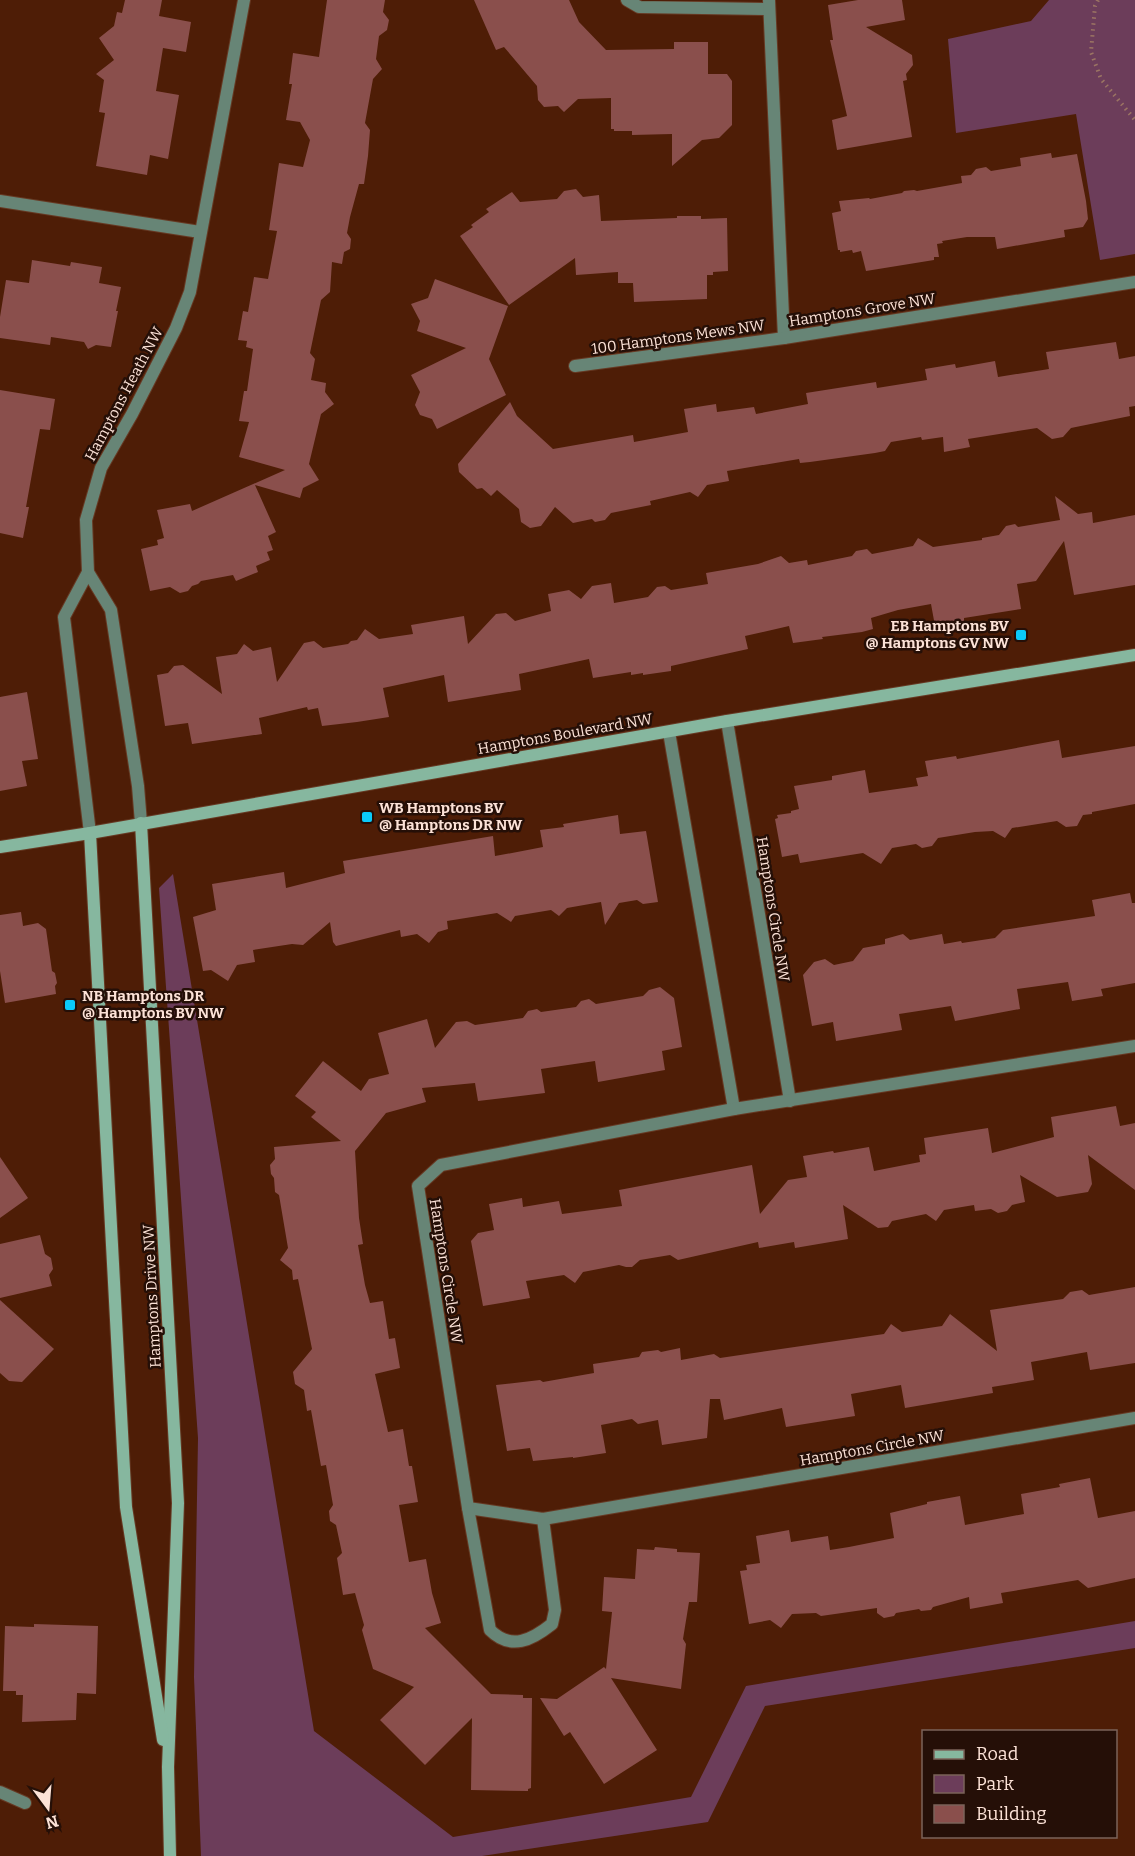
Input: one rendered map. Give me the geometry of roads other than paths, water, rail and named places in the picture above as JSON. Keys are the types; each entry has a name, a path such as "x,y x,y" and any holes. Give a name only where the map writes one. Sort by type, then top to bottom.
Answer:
{"street":[{"name":"Hamptons Heath NW","path":"141,823 138,786 111,610 88,572 86,520 101,468 132,414 176,328 190,292 244,0"},
{"path":"627,0 639,7 769,5"},
{"name":"Hamptons Grove NW","path":"769,5 784,338 1135,282"},
{"path":"0,201 200,232"},
{"name":"100 Hamptons Mews NW","path":"575,366 784,338"},
{"path":"88,572 64,617 90,833"},
{"name":"Hamptons Boulevard NW","path":"0,847 728,721 1135,655"},
{"name":"Hamptons Circle NW","path":"728,721 790,1101"},
{"path":"669,732 734,1109"},
{"name":"Hamptons Drive NW","path":"141,823 178,1503 168,1767 170,1856"},
{"name":"Hamptons Drive NW","path":"90,833 126,1507 168,1767"},
{"name":"Hamptons Circle NW","path":"543,1519 555,1610 552,1624 529,1640 518,1643 498,1638 490,1630 468,1508 418,1185 441,1165 734,1109 1135,1046"},
{"name":"Hamptons Circle NW","path":"468,1508 543,1519 1135,1418"},
{"path":"0,1792 26,1803"}],"place":[{"name":"EB Hamptons BV @ Hamptons GV NW","path":"1021,635"},
{"name":"WB Hamptons BV @ Hamptons DR NW","path":"367,817"},
{"name":"NB Hamptons DR @ Hamptons BV NW","path":"70,1005"}]}
